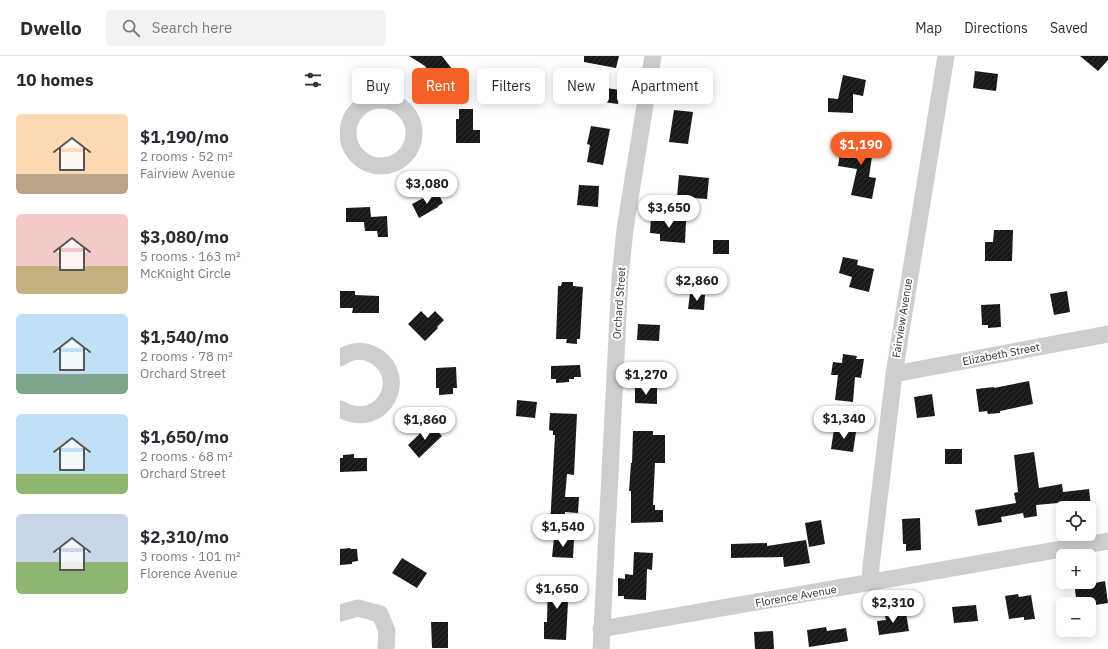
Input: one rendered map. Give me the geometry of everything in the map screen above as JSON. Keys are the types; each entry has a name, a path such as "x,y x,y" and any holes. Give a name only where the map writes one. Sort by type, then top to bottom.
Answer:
{"street":[{"name":"Orchard Street","path":"600,649 620,271 625,229 653,56"},
{"name":"Fairview Avenue","path":"870,583 894,374 946,56"},
{"name":"Elizabeth Street","path":"894,374 1108,334"},
{"path":"340,358 355,351 366,352 376,356 385,364 390,373 392,384 390,394 385,403 378,410 358,416 348,414 340,409"},
{"name":"Florence Avenue","path":"602,629 1108,541"},
{"path":"340,613 358,608 380,614 387,631 386,649"}],"building":[{"path":"409,56 442,56 451,68 426,68"},
{"path":"584,56 619,56 616,68 584,62"},
{"path":"1080,56 1108,56 1108,60 1098,71"},
{"path":"975,71 998,74 996,91 973,88"},
{"path":"843,75 866,80 863,96 853,94 853,113 828,112 828,98 838,99"},
{"path":"609,88 617,90 617,104 609,103"},
{"path":"459,109 473,109 473,130 480,130 480,143 456,143 456,119 459,119"},
{"path":"674,110 693,112 688,144 669,142"},
{"path":"591,126 610,129 603,165 587,162 590,145 587,144"},
{"path":"857,134 875,136 869,177 876,178 872,199 851,195 857,169 838,166 840,154 851,156 854,139 856,140"},
{"path":"679,175 709,178 707,199 677,197"},
{"path":"579,185 599,186 598,207 577,205"},
{"path":"438,193 443,203 419,218 412,204 431,194 432,196"},
{"path":"370,207 371,217 387,216 388,237 378,237 377,231 365,231 364,222 346,222 346,208"},
{"path":"651,216 675,218 674,220 686,221 685,243 660,241 660,234 650,233"},
{"path":"994,230 1013,230 1012,261 985,261 985,242 993,242"},
{"path":"713,240 729,240 729,254 713,254"},
{"path":"843,257 858,260 857,265 874,269 869,292 849,287 852,277 839,273"},
{"path":"562,282 573,282 573,286 583,287 580,339 577,339 577,344 566,343 567,339 556,339 558,286 561,286"},
{"path":"340,291 355,291 355,295 379,296 379,313 352,313 353,308 340,308"},
{"path":"1067,291 1070,312 1054,315 1050,294"},
{"path":"690,294 705,295 704,310 688,309"},
{"path":"1000,304 1001,327 988,328 988,325 982,325 981,305"},
{"path":"421,311 428,318 435,311 444,320 425,341 408,324"},
{"path":"638,324 660,325 659,341 637,340"},
{"path":"843,354 857,356 856,359 864,359 861,378 855,377 853,402 835,400 838,375 831,375 833,362 842,363"},
{"path":"580,365 581,377 569,379 569,382 556,383 556,379 551,379 551,366"},
{"path":"456,367 457,388 453,388 453,394 439,395 439,388 436,388 436,368"},
{"path":"1029,381 1033,404 1000,411 1000,413 988,414 987,411 979,412 976,389 994,388"},
{"path":"635,387 657,388 657,404 635,403"},
{"path":"932,394 935,416 917,418 914,397"},
{"path":"517,400 537,402 535,418 516,416"},
{"path":"550,413 577,414 574,475 567,474 565,497 579,497 578,513 565,512 564,527 550,526 555,435 553,435 553,431 549,430"},
{"path":"430,424 442,436 419,458 408,445"},
{"path":"834,429 856,432 853,452 831,449"},
{"path":"633,431 653,431 653,435 665,435 665,463 655,463 653,505 655,505 655,510 663,510 663,522 631,523 631,491 629,491"},
{"path":"945,449 962,449 962,464 945,464"},
{"path":"1034,452 1039,488 1062,484 1063,492 1089,489 1090,501 1056,501 1056,503 1036,505 1037,516 1024,518 1023,513 1001,517 1002,522 978,526 975,510 1016,503 1014,493 1018,492 1014,455"},
{"path":"354,454 354,458 367,458 367,471 340,472 340,458 343,458 343,455"},
{"path":"920,518 921,550 906,551 906,544 903,544 902,519"},
{"path":"821,520 825,544 809,547 805,523"},
{"path":"554,538 574,539 573,558 552,557"},
{"path":"806,540 810,563 784,567 783,557 731,558 731,544 767,543 767,546"},
{"path":"340,549 357,549 358,561 352,562 352,564 340,565"},
{"path":"634,552 653,553 652,570 647,569 646,600 624,599 624,596 618,596 618,578 625,579 625,574 633,575"},
{"path":"402,558 427,573 417,588 392,573"},
{"path":"548,580 571,581 571,602 568,602 566,640 544,639 544,622 547,622"},
{"path":"1105,581 1108,603 1096,605 1096,597 1076,597 1075,589 1096,589 1096,583"},
{"path":"1018,594 1019,597 1031,595 1035,619 1024,620 1024,617 1009,619 1005,596"},
{"path":"976,605 978,621 954,623 952,607"},
{"path":"906,613 909,631 879,635 877,621 886,620 885,616"},
{"path":"431,622 448,622 448,648 432,648"},
{"path":"826,627 827,631 846,628 848,641 809,647 807,630"},
{"path":"773,631 774,649 755,649 754,632"}]}
